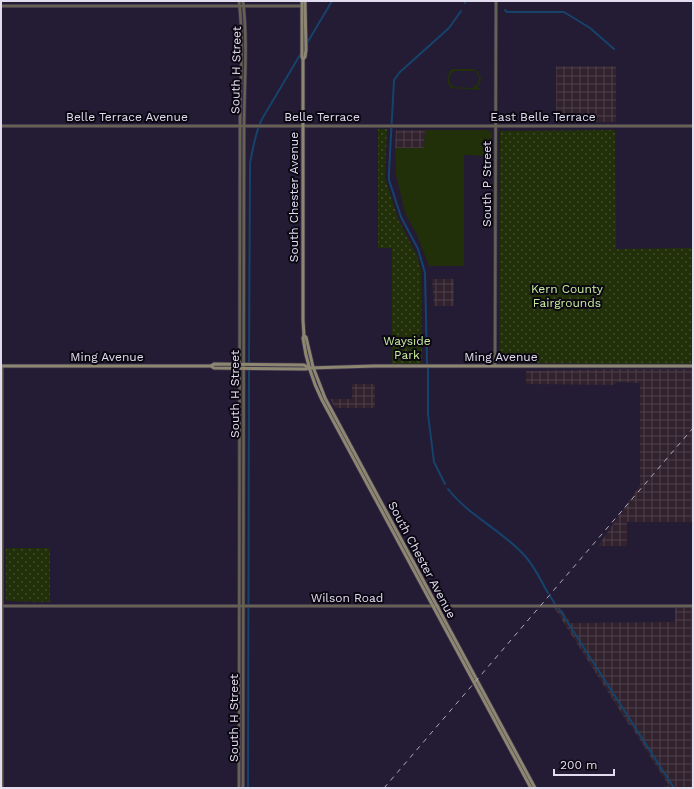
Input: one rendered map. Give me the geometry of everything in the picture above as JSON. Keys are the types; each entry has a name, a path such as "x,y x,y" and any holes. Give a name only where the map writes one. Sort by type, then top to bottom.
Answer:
{"main road":[{"name":"South Chester Avenue","path":"303,43 305,29 304,1"},
{"name":"South Chester Avenue","path":"304,6 302,57 303,341 322,400 531,788"},
{"name":"Ming Avenue","path":"1,366 211,366 214,368 251,367 306,369 375,366 693,366"},
{"name":"South Chester Avenue","path":"311,368 325,398 535,788"}],"street":[{"path":"3,1 2,6 304,6"},
{"name":"South H Street","path":"239,1 241,71 240,321 243,367 243,788"},
{"name":"South H Street","path":"239,788 239,607 244,335 244,127 246,68 243,1"},
{"name":"South P Street","path":"495,366 496,1"},
{"name":"Belle Terrace Avenue","path":"1,126 254,126"},
{"name":"Belle Terrace","path":"254,126 392,126"},
{"name":"East Belle Terrace","path":"392,126 693,126"},
{"path":"240,321 244,335"},
{"path":"1,366 2,788"},
{"name":"Wilson Road","path":"1,606 693,606"}],"shaded area":[{"path":"556,66 616,66 616,122 556,122"},
{"path":"396,130 425,130 424,148 395,148"},
{"path":"432,279 454,279 454,306 434,306"},
{"path":"693,369 693,522 627,522 627,546 598,546 640,485 640,383 618,382 613,385 526,384 526,371"},
{"path":"352,384 375,384 375,408 335,408 330,399 352,399"},
{"path":"693,605 693,788 664,788 664,786 669,786 631,726 636,725 634,723 635,725 629,725 553,606 559,606 571,623 675,622 675,608"}],"green space":[{"path":"452,69 473,69 478,71 481,78 480,84 477,87 480,88 480,90 451,88 447,78","holes":["454,71 476,71 479,77 478,84 472,88 454,87 450,83 449,77"]},
{"name":"Wayside Park","path":"378,129 387,129 385,178 399,221 417,255 421,271 422,364 392,364 392,248 378,248"},
{"path":"425,130 488,130 492,133 491,156 464,155 464,266 429,266 417,235 405,213 396,175 395,148 424,148"},
{"name":"Kern County Fairgrounds","path":"615,130 616,249 693,248 693,365 499,363 500,131"},
{"path":"6,548 50,548 50,602 6,601"}],"waterway":[{"path":"249,365 250,163 254,141 262,119 332,1"},
{"path":"505,10 507,12 564,12 590,28 614,49"},
{"path":"427,364 425,273 418,249 401,217 389,180 394,80 400,72 449,28 461,11"},
{"path":"428,368 428,414 434,462 445,484"},
{"path":"248,788 249,369"},
{"path":"448,489 456,499 507,539 529,560 548,593"},
{"path":"550,596 555,604"},
{"path":"559,609 674,788"}],"railway":[{"path":"384,788 693,428"}]}
